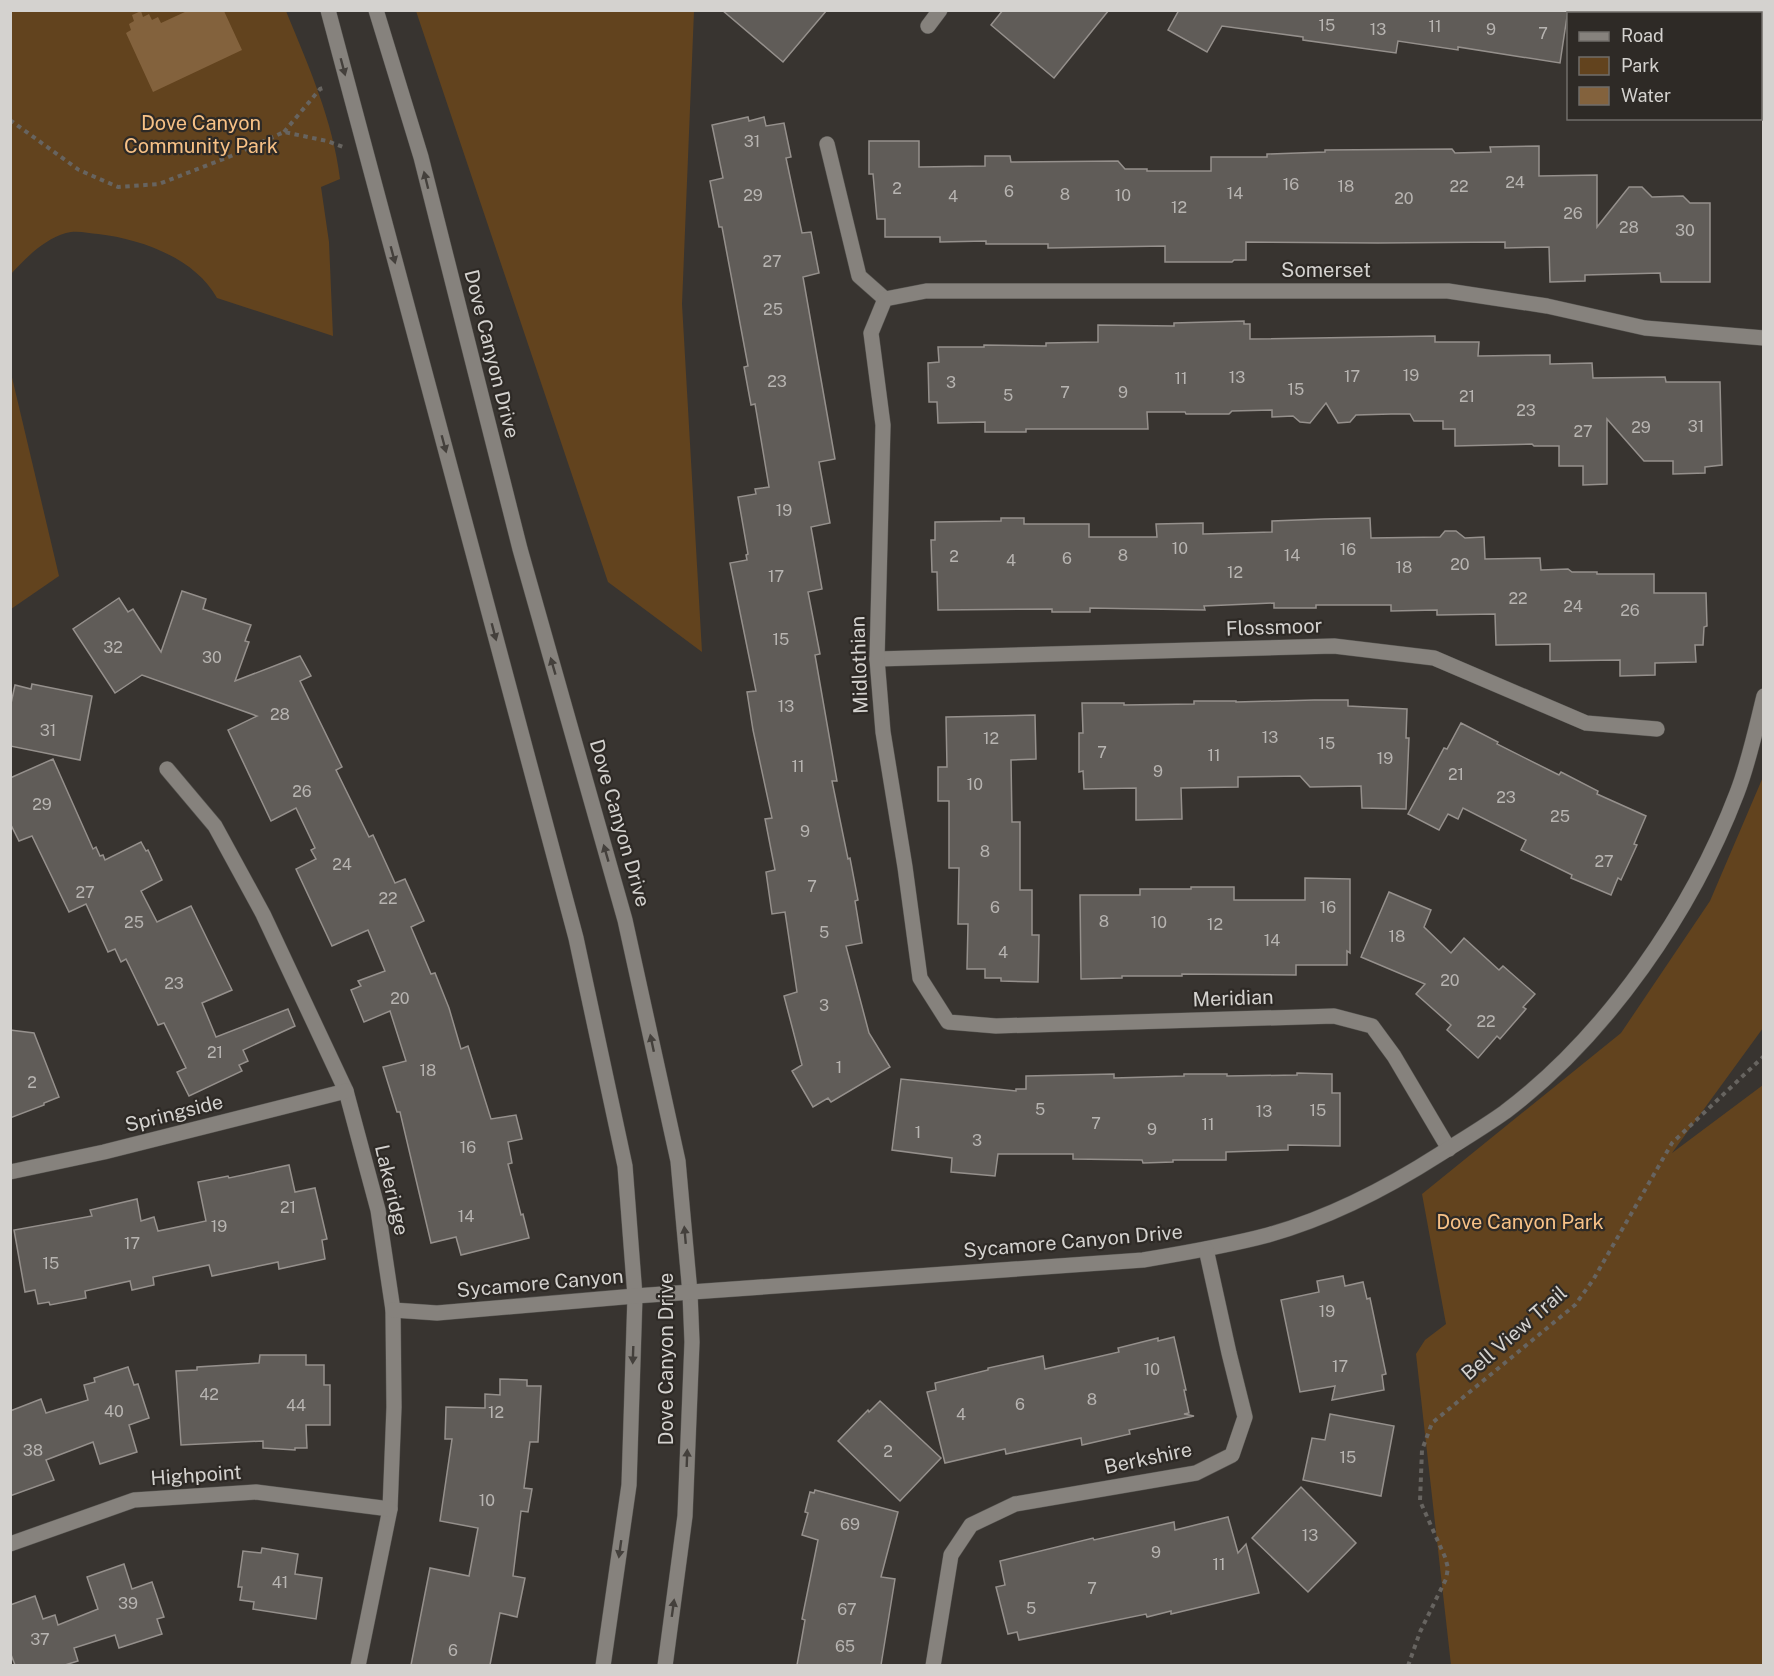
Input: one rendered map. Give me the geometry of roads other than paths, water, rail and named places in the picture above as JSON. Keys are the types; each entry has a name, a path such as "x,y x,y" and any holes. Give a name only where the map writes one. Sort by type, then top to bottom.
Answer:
{"street":[{"name":"Dove Canyon Drive","path":"328,10 576,938 625,1166 635,1296 629,1485 603,1665"},
{"name":"Dove Canyon Drive","path":"376,10 421,158 520,549 625,920 678,1161 692,1342 685,1516 665,1665"},
{"path":"928,26 940,10"},
{"path":"827,144 859,276 885,299"},
{"name":"Somerset","path":"885,299 926,291 1448,291 1547,306 1645,328 1764,338"},
{"name":"Midlothian","path":"885,299 871,333 883,425 877,659 883,732 906,867 920,978 948,1022"},
{"name":"Flossmoor","path":"877,659 1334,646 1434,658 1586,723 1658,729"},
{"name":"Sycamore Canyon Drive","path":"690,1293 1143,1260 1206,1249 1269,1234 1332,1211 1377,1191 1498,1117 1539,1083 1597,1025 1642,968 1682,908 1713,851 1738,791 1764,696"},
{"name":"Lakeridge","path":"167,769 215,826 263,914 346,1091 378,1210 393,1310 394,1407 390,1509 358,1665"},
{"name":"Meridian","path":"948,1022 996,1026 1334,1016 1372,1026 1394,1056 1449,1149"},
{"name":"Springside","path":"10,1172 104,1152 346,1091"},
{"name":"Berkshire","path":"933,1665 951,1555 971,1525 1016,1503 1196,1473 1232,1455 1245,1417 1228,1353 1206,1249"},
{"name":"Sycamore Canyon","path":"393,1310 437,1313 690,1293"},
{"name":"Highpoint","path":"10,1544 134,1500 256,1492 390,1509"}],"water":[{"path":"141,11 143,17 149,14 152,20 158,17 161,23 187,11 224,11 242,50 153,92 126,33 131,30 129,24 134,21 132,15"}],"park label":[{"name":"Dove Canyon Community Park","path":"201,134"},
{"name":"Dove Canyon Park","path":"1520,1222"}]}
